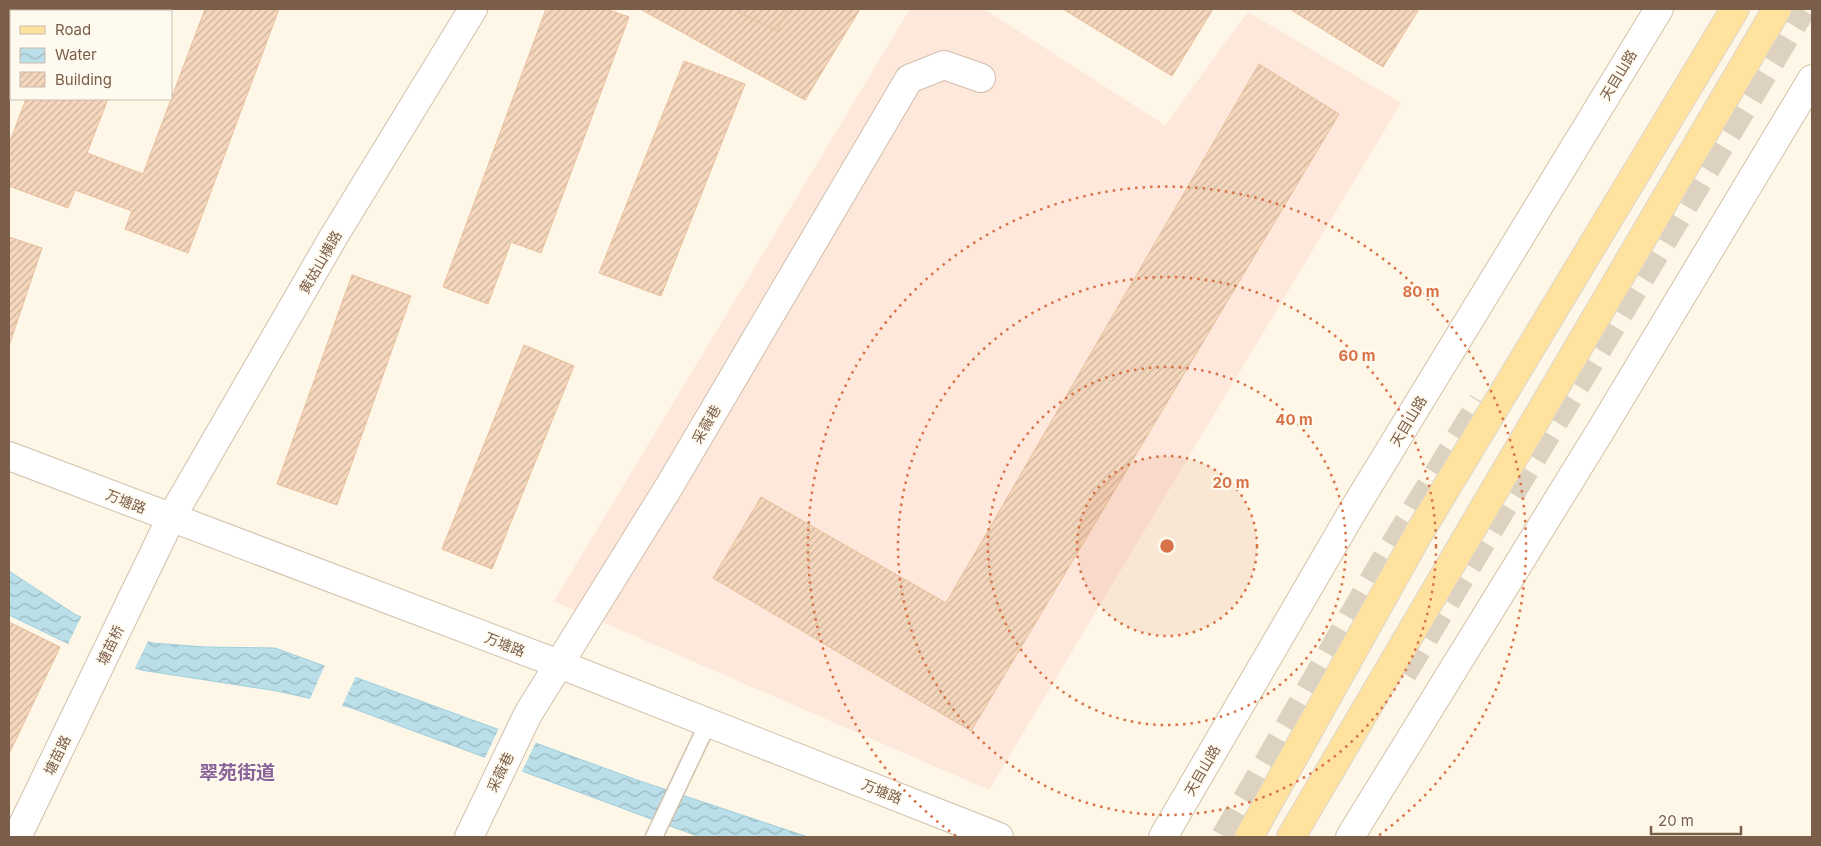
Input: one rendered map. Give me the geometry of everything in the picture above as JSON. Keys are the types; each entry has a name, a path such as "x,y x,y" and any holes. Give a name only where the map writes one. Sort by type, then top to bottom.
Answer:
{"main road":[{"path":"1249,837 1416,538 1735,9"},
{"path":"1291,837 1777,9"}],"street":[{"name":"黄姑山横路","path":"171,518 334,236 473,9"},
{"name":"天目山路","path":"1162,837 1354,509 1659,9"},
{"name":"采薇巷","path":"469,837 528,714 670,485 909,79 944,65 981,78"},
{"path":"1350,837 1606,421 1812,79"},
{"name":"万塘路","path":"9,456 559,664 998,837"},
{"name":"塘苗桥","path":"97,673 171,518"},
{"name":"塘苗路","path":"17,837 97,673"}],"lane":[{"path":"657,832 708,723"}],"shaded area":[{"path":"910,9 984,9 1165,125 1248,12 1401,103 989,790 554,601"}],"water":[{"path":"9,571 76,615 152,643 205,647 275,648 637,780 808,837 700,837 349,707 277,691 141,670 67,643 9,615"}],"pier":[{"path":"82,615 149,639 134,670 67,646"},
{"path":"326,663 357,674 341,708 309,701"},
{"path":"500,726 537,740 521,773 484,760"}],"building":[{"path":"60,9 141,9 140,10"},
{"path":"205,9 279,9 188,253 125,229 132,211 75,190 68,208 9,186 9,144 26,100 108,100 87,153 143,174"},
{"path":"546,9 606,9 629,17 541,253 511,242 488,304 443,287"},
{"path":"640,9 860,9 805,100"},
{"path":"742,9 788,9 777,31 740,13"},
{"path":"1063,9 1213,9 1172,76"},
{"path":"1290,9 1419,9 1383,67"},
{"path":"684,61 745,84 661,296 599,273"},
{"path":"1259,64 1339,114 971,731 713,578 761,497 946,603"},
{"path":"9,237 42,248 9,346"},
{"path":"352,275 411,296 337,505 277,484"},
{"path":"524,345 574,366 492,569 442,549"},
{"path":"9,622 60,647 9,754"}],"tunnel":[{"path":"1403,673 1802,9"},
{"path":"1225,837 1387,557 1482,402"}],"district":[{"name":"翠苑街道","path":"237,772"}]}
